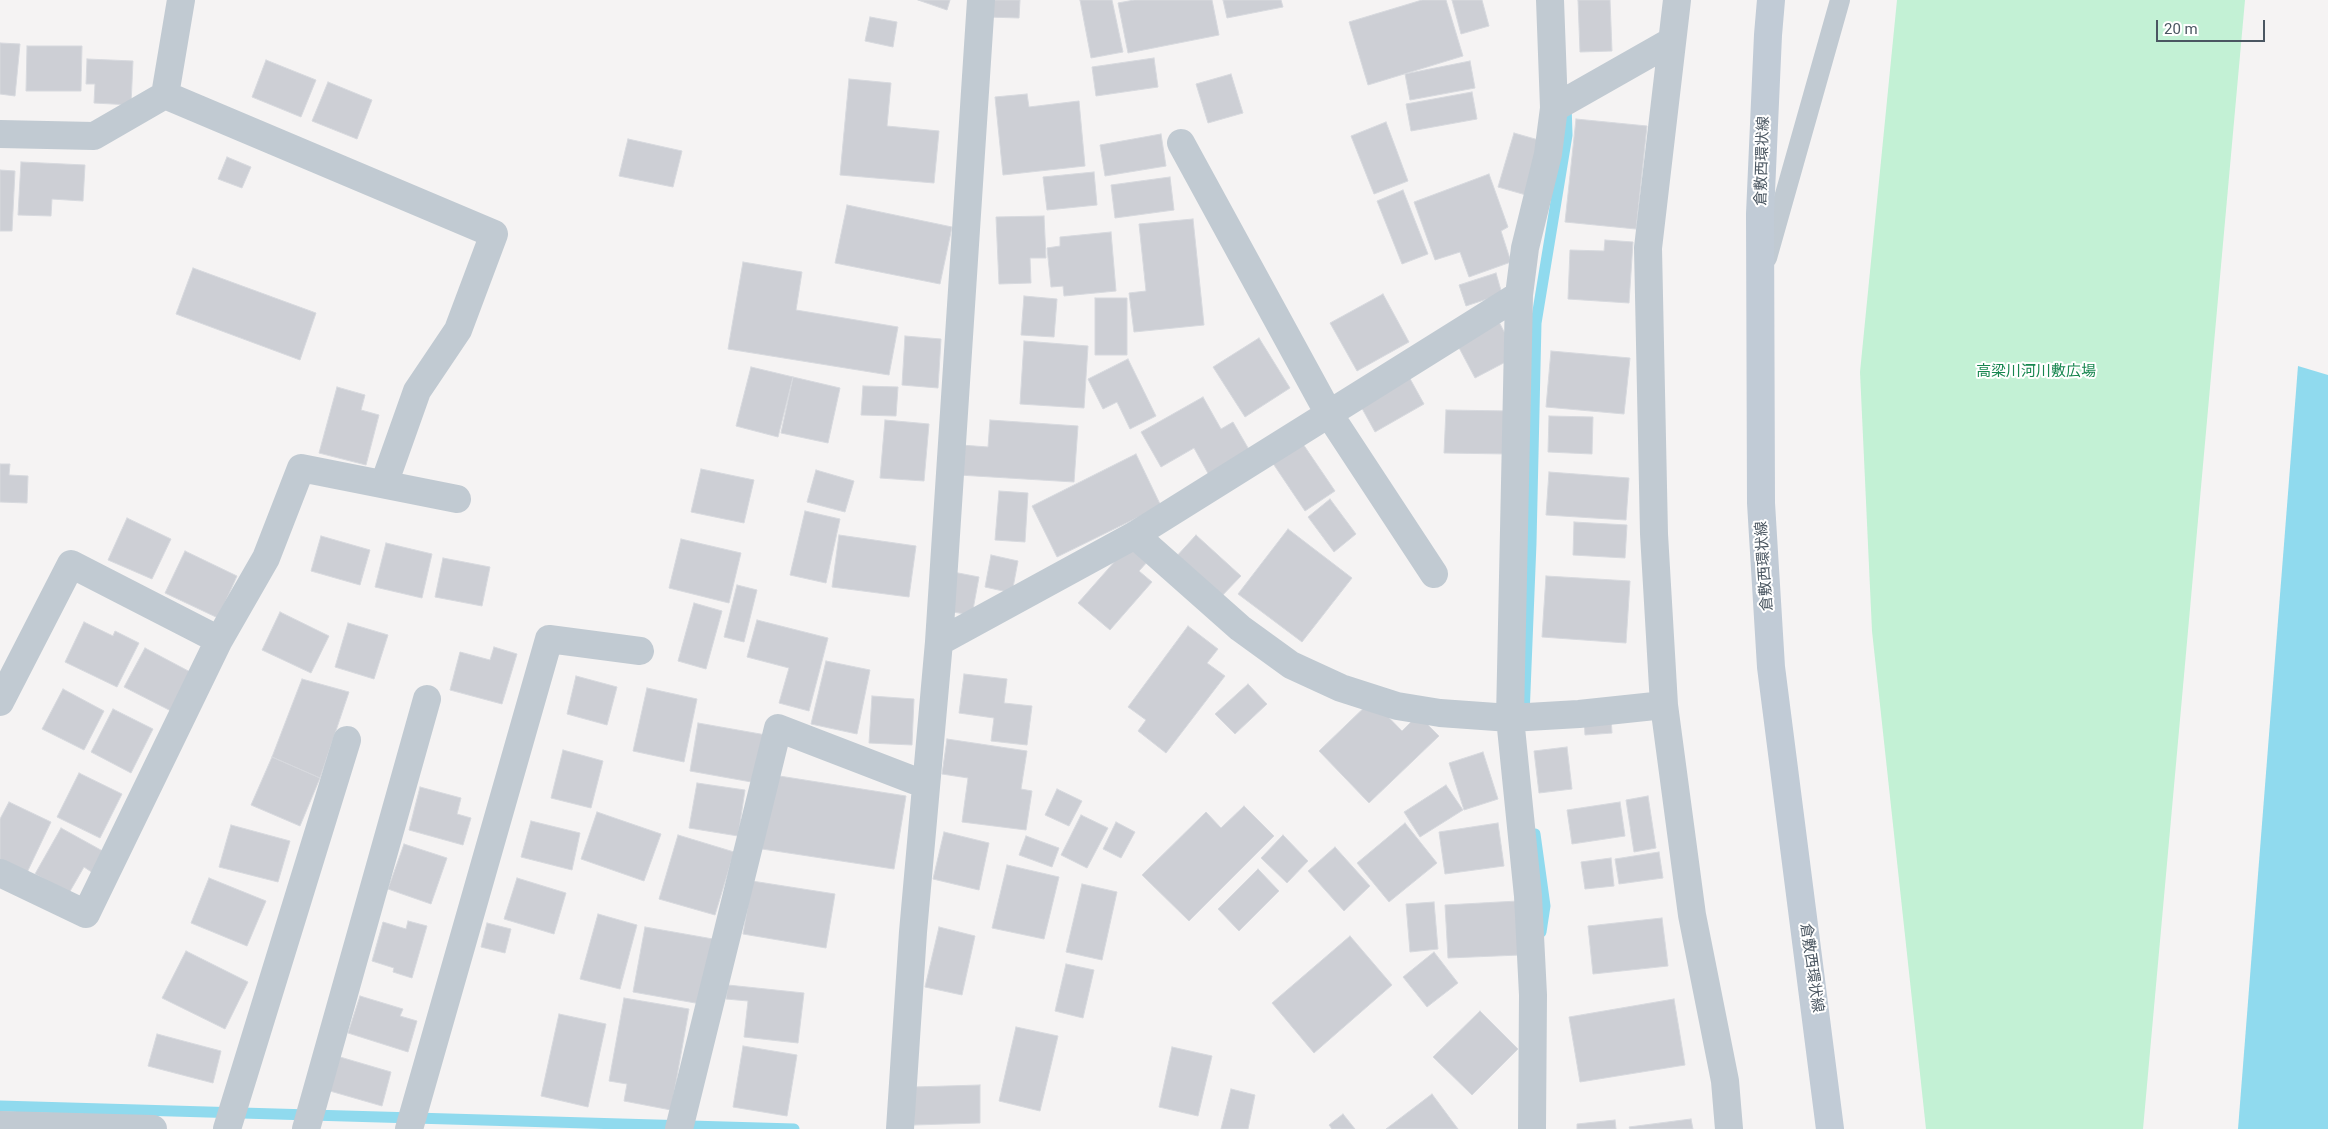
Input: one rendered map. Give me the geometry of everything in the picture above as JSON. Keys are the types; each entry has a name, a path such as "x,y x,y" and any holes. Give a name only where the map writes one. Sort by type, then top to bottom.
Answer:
{"main road":[{"name":"倉敷西環状線","path":"1772,0 1767,45 1760,282 1761,503 1771,667 1830,1129"}],"street":[{"path":"165,95 181,0"},
{"path":"900,1127 913,932 939,642 980,0"},
{"path":"1532,1129 1533,995 1519,718 1519,295 1525,248 1548,154 1563,103 1550,0"},
{"path":"1677,0 1648,248 1654,534 1664,705 1692,915 1725,1082 1729,1129"},
{"path":"1563,103 1672,41"},
{"path":"0,134 94,136 165,95"},
{"path":"165,95 494,234 458,330 418,391 384,484"},
{"path":"1181,143 1329,414 1434,574"},
{"path":"939,642 1135,535 1519,295"},
{"path":"0,873 86,914 219,640 266,558 301,468 457,499"},
{"path":"1135,535 1240,628 1291,665 1341,688 1397,706 1440,713 1519,718 1664,705"},
{"path":"0,702 71,564 219,640"},
{"path":"412,1118 549,639 640,651"},
{"path":"308,1120 427,699"},
{"path":"679,1123 778,728 926,785"},
{"path":"230,1118 347,740"},
{"path":"0,1125 153,1129"}],"lane":[{"path":"1760,282 1840,0"}],"green space":[{"name":"高梁川河川敷広場","path":"1897,0 2245,0 2143,1129 1926,1129 1872,631 1860,372"}],"water":[{"path":"2298,366 2328,375 2328,1129 2238,1129"}],"building":[{"path":"918,0 950,0 947,10"},
{"path":"988,0 1020,0 1019,18 987,17"},
{"path":"1080,0 1112,0 1123,52 1091,58"},
{"path":"1134,0 1212,0 1219,35 1128,53 1118,3"},
{"path":"1223,0 1281,0 1283,7 1227,18"},
{"path":"1422,0 1446,0 1463,56 1368,85 1349,22"},
{"path":"1452,0 1482,0 1489,26 1461,34"},
{"path":"1578,0 1610,0 1612,51 1580,52"},
{"path":"870,17 897,22 893,47 865,41"},
{"path":"0,43 20,44 15,96 0,94"},
{"path":"27,46 82,46 81,91 26,91"},
{"path":"1154,58 1158,87 1096,96 1092,67"},
{"path":"87,59 133,61 131,105 94,103 95,84 86,84"},
{"path":"266,60 316,80 301,117 252,97"},
{"path":"1470,61 1475,88 1410,100 1405,74"},
{"path":"1231,74 1243,113 1208,123 1196,84"},
{"path":"849,79 891,83 887,126 939,131 934,183 840,175"},
{"path":"328,82 372,100 357,139 312,121"},
{"path":"1472,92 1477,119 1411,131 1406,104"},
{"path":"1027,94 1029,107 1079,101 1085,166 1003,175 995,97"},
{"path":"1576,119 1647,126 1636,229 1565,222"},
{"path":"1386,122 1408,181 1374,194 1351,136"},
{"path":"1514,133 1542,141 1526,195 1498,187"},
{"path":"1161,134 1166,166 1105,176 1100,145"},
{"path":"628,139 682,151 673,187 619,176"},
{"path":"227,157 251,167 242,188 218,179"},
{"path":"21,162 85,165 83,201 52,199 51,216 18,215"},
{"path":"0,170 15,171 12,231 0,231"},
{"path":"1094,172 1097,205 1047,210 1043,177"},
{"path":"1489,174 1508,227 1501,231 1511,262 1469,277 1460,252 1435,260 1414,202"},
{"path":"1170,177 1174,210 1115,218 1111,185"},
{"path":"1403,190 1428,254 1402,264 1377,201"},
{"path":"847,205 952,227 940,284 835,263"},
{"path":"1044,216 1046,258 1030,258 1031,283 999,284 996,217"},
{"path":"1193,219 1204,325 1134,332 1129,293 1146,291 1139,224"},
{"path":"1111,232 1116,291 1064,296 1063,286 1051,287 1047,248 1060,246 1060,237"},
{"path":"1605,240 1633,242 1629,303 1568,299 1570,250 1604,251"},
{"path":"743,262 802,272 796,310 898,327 889,375 728,349"},
{"path":"193,268 316,313 300,360 176,314"},
{"path":"1496,273 1502,294 1466,306 1459,285"},
{"path":"1383,294 1409,342 1357,371 1330,323"},
{"path":"1024,296 1057,299 1054,337 1021,335"},
{"path":"1095,298 1127,298 1127,355 1095,355"},
{"path":"1499,322 1517,356 1475,378 1457,344"},
{"path":"905,336 941,339 938,388 902,385"},
{"path":"1259,338 1290,388 1245,417 1213,367"},
{"path":"1024,341 1088,346 1084,408 1020,404"},
{"path":"1551,351 1630,358 1624,414 1546,407"},
{"path":"1128,359 1156,416 1130,429 1117,402 1103,409 1088,379"},
{"path":"751,367 793,377 778,437 736,426"},
{"path":"1408,375 1424,404 1375,432 1359,403"},
{"path":"793,377 840,388 828,443 781,433"},
{"path":"863,386 898,387 896,416 861,415"},
{"path":"337,387 365,395 361,410 379,415 366,465 319,453"},
{"path":"1203,397 1221,429 1233,422 1251,453 1210,477 1194,448 1161,467 1141,432"},
{"path":"1446,410 1509,411 1508,454 1444,453"},
{"path":"1549,416 1593,417 1592,454 1548,452"},
{"path":"885,420 929,424 924,481 880,478"},
{"path":"990,420 1078,426 1074,482 959,475 961,445 988,447"},
{"path":"1301,441 1335,491 1305,511 1272,462"},
{"path":"1136,454 1161,506 1057,557 1032,506"},
{"path":"0,464 10,464 9,475 28,476 27,503 0,502"},
{"path":"701,469 754,480 744,523 691,512"},
{"path":"816,470 854,481 845,512 807,502"},
{"path":"1549,472 1629,478 1626,520 1546,515"},
{"path":"999,491 1028,493 1025,542 995,540"},
{"path":"1330,499 1356,534 1334,552 1308,517"},
{"path":"805,511 840,519 826,583 790,575"},
{"path":"127,518 171,539 152,579 108,560"},
{"path":"1574,522 1627,525 1625,558 1573,555"},
{"path":"1288,529 1352,578 1302,642 1238,594"},
{"path":"839,535 916,546 909,597 832,587"},
{"path":"1196,535 1241,576 1219,599 1175,558"},
{"path":"321,536 370,550 360,585 311,571"},
{"path":"681,539 741,553 729,603 669,588"},
{"path":"386,543 432,554 422,598 375,587"},
{"path":"1131,543 1149,560 1139,571 1152,582 1110,630 1078,603"},
{"path":"185,551 237,576 218,618 165,593"},
{"path":"991,555 1018,561 1012,593 985,587"},
{"path":"443,558 490,567 482,606 435,597"},
{"path":"953,572 979,577 972,615 946,611"},
{"path":"1546,576 1630,581 1626,643 1542,637"},
{"path":"737,585 757,590 744,642 724,637"},
{"path":"694,603 722,611 706,669 678,661"},
{"path":"280,612 329,636 311,673 262,650"},
{"path":"757,620 828,638 809,711 779,703 789,668 747,657"},
{"path":"84,622 113,636 115,631 139,643 117,687 65,662"},
{"path":"348,623 388,635 374,679 335,667"},
{"path":"1188,626 1218,649 1207,663 1225,676 1166,753 1138,731 1146,720 1128,707"},
{"path":"494,647 517,654 502,704 450,690 460,652 490,660"},
{"path":"145,648 194,674 173,712 124,687"},
{"path":"826,661 870,670 857,734 811,724"},
{"path":"964,674 1007,679 1004,703 1032,706 1027,745 991,741 994,718 959,713"},
{"path":"576,676 617,687 607,725 567,714"},
{"path":"302,679 349,692 320,778 272,757"},
{"path":"1248,684 1267,704 1235,734 1215,714"},
{"path":"647,688 697,699 684,762 633,751"},
{"path":"63,689 104,711 84,750 42,729"},
{"path":"872,696 914,699 912,745 869,743"},
{"path":"1372,700 1402,731 1418,715 1439,736 1369,803 1319,751"},
{"path":"113,709 153,729 131,773 91,752"},
{"path":"1611,717 1612,733 1585,735 1584,719"},
{"path":"698,723 766,735 757,783 690,771"},
{"path":"947,739 1027,751 1021,789 1032,791 1026,830 962,822 968,778 942,774"},
{"path":"1567,747 1572,789 1539,793 1534,751"},
{"path":"563,750 603,761 591,808 551,798"},
{"path":"1483,752 1498,799 1464,810 1449,763"},
{"path":"272,757 320,778 300,826 251,805"},
{"path":"79,773 122,794 100,838 57,817"},
{"path":"773,775 906,796 894,869 762,849"},
{"path":"697,783 745,790 738,836 689,828"},
{"path":"1446,785 1463,810 1420,837 1404,812"},
{"path":"420,787 461,798 457,814 471,818 463,845 409,830"},
{"path":"1057,789 1082,801 1069,826 1045,815"},
{"path":"1648,796 1656,848 1634,852 1626,800"},
{"path":"9,802 51,822 23,881 0,869 0,819"},
{"path":"1620,802 1625,836 1572,844 1567,810"},
{"path":"1244,806 1274,836 1189,921 1142,875 1206,812 1221,828"},
{"path":"597,812 661,834 644,881 581,859"},
{"path":"1081,815 1108,828 1087,868 1061,855"},
{"path":"531,821 580,833 572,870 521,857"},
{"path":"1116,822 1135,832 1121,858 1103,849"},
{"path":"1405,823 1437,863 1389,902 1357,863"},
{"path":"1498,823 1504,866 1445,874 1439,832"},
{"path":"231,825 290,841 278,882 219,867"},
{"path":"61,828 108,854 96,875 84,867 69,893 35,874"},
{"path":"944,832 989,843 979,890 933,879"},
{"path":"678,835 734,852 715,915 659,899"},
{"path":"1283,835 1308,861 1287,883 1261,858"},
{"path":"1026,836 1059,848 1052,867 1019,855"},
{"path":"404,844 447,858 431,904 388,889"},
{"path":"1335,847 1370,886 1344,911 1308,871"},
{"path":"1659,852 1663,878 1619,884 1615,859"},
{"path":"1611,858 1614,886 1585,889 1581,862"},
{"path":"1007,865 1059,877 1044,939 992,928"},
{"path":"1258,869 1279,891 1239,931 1218,909"},
{"path":"209,878 266,901 247,946 191,923"},
{"path":"517,878 566,893 554,934 504,919"},
{"path":"752,881 835,894 826,948 743,934"},
{"path":"1082,884 1117,892 1102,960 1066,952"},
{"path":"1518,901 1520,955 1448,958 1445,905"},
{"path":"1434,902 1438,949 1410,952 1406,904"},
{"path":"598,914 637,925 620,989 580,979"},
{"path":"1662,918 1668,966 1593,974 1588,926"},
{"path":"408,921 427,926 412,978 393,972 394,968 372,961 383,922 406,929"},
{"path":"487,923 511,929 505,953 481,947"},
{"path":"645,927 713,939 701,1004 633,992"},
{"path":"939,927 975,936 962,995 925,987"},
{"path":"1350,936 1392,985 1314,1053 1272,1003"},
{"path":"186,951 248,982 225,1029 162,998"},
{"path":"1434,952 1458,983 1427,1007 1403,977"},
{"path":"1066,964 1094,970 1083,1018 1055,1011"},
{"path":"728,985 804,993 798,1043 744,1037 748,1001 726,999"},
{"path":"360,996 403,1009 400,1016 417,1021 408,1052 348,1033"},
{"path":"624,998 689,1009 671,1110 624,1101 627,1084 609,1081"},
{"path":"1674,999 1685,1065 1580,1082 1569,1017"},
{"path":"1480,1011 1518,1049 1472,1095 1433,1057"},
{"path":"559,1014 606,1024 588,1107 541,1096"},
{"path":"1016,1027 1058,1036 1040,1111 999,1101"},
{"path":"157,1034 221,1051 213,1083 148,1066"},
{"path":"743,1046 797,1055 787,1116 733,1107"},
{"path":"1172,1047 1212,1056 1198,1116 1159,1107"},
{"path":"340,1057 391,1072 382,1106 330,1091"},
{"path":"980,1085 980,1123 914,1125 913,1087"},
{"path":"1231,1089 1255,1095 1248,1129 1221,1129"},
{"path":"1432,1094 1458,1129 1386,1129"},
{"path":"1343,1114 1355,1129 1332,1129 1329,1125"},
{"path":"1691,1119 1693,1129 1630,1129 1629,1127"},
{"path":"1615,1120 1616,1129 1577,1129 1577,1124"}],"waterway":[{"path":"1524,716 1531,543 1536,323 1567,135 1566,103"},
{"path":"1535,834 1545,906 1541,932"},
{"path":"0,1106 794,1129"}]}
